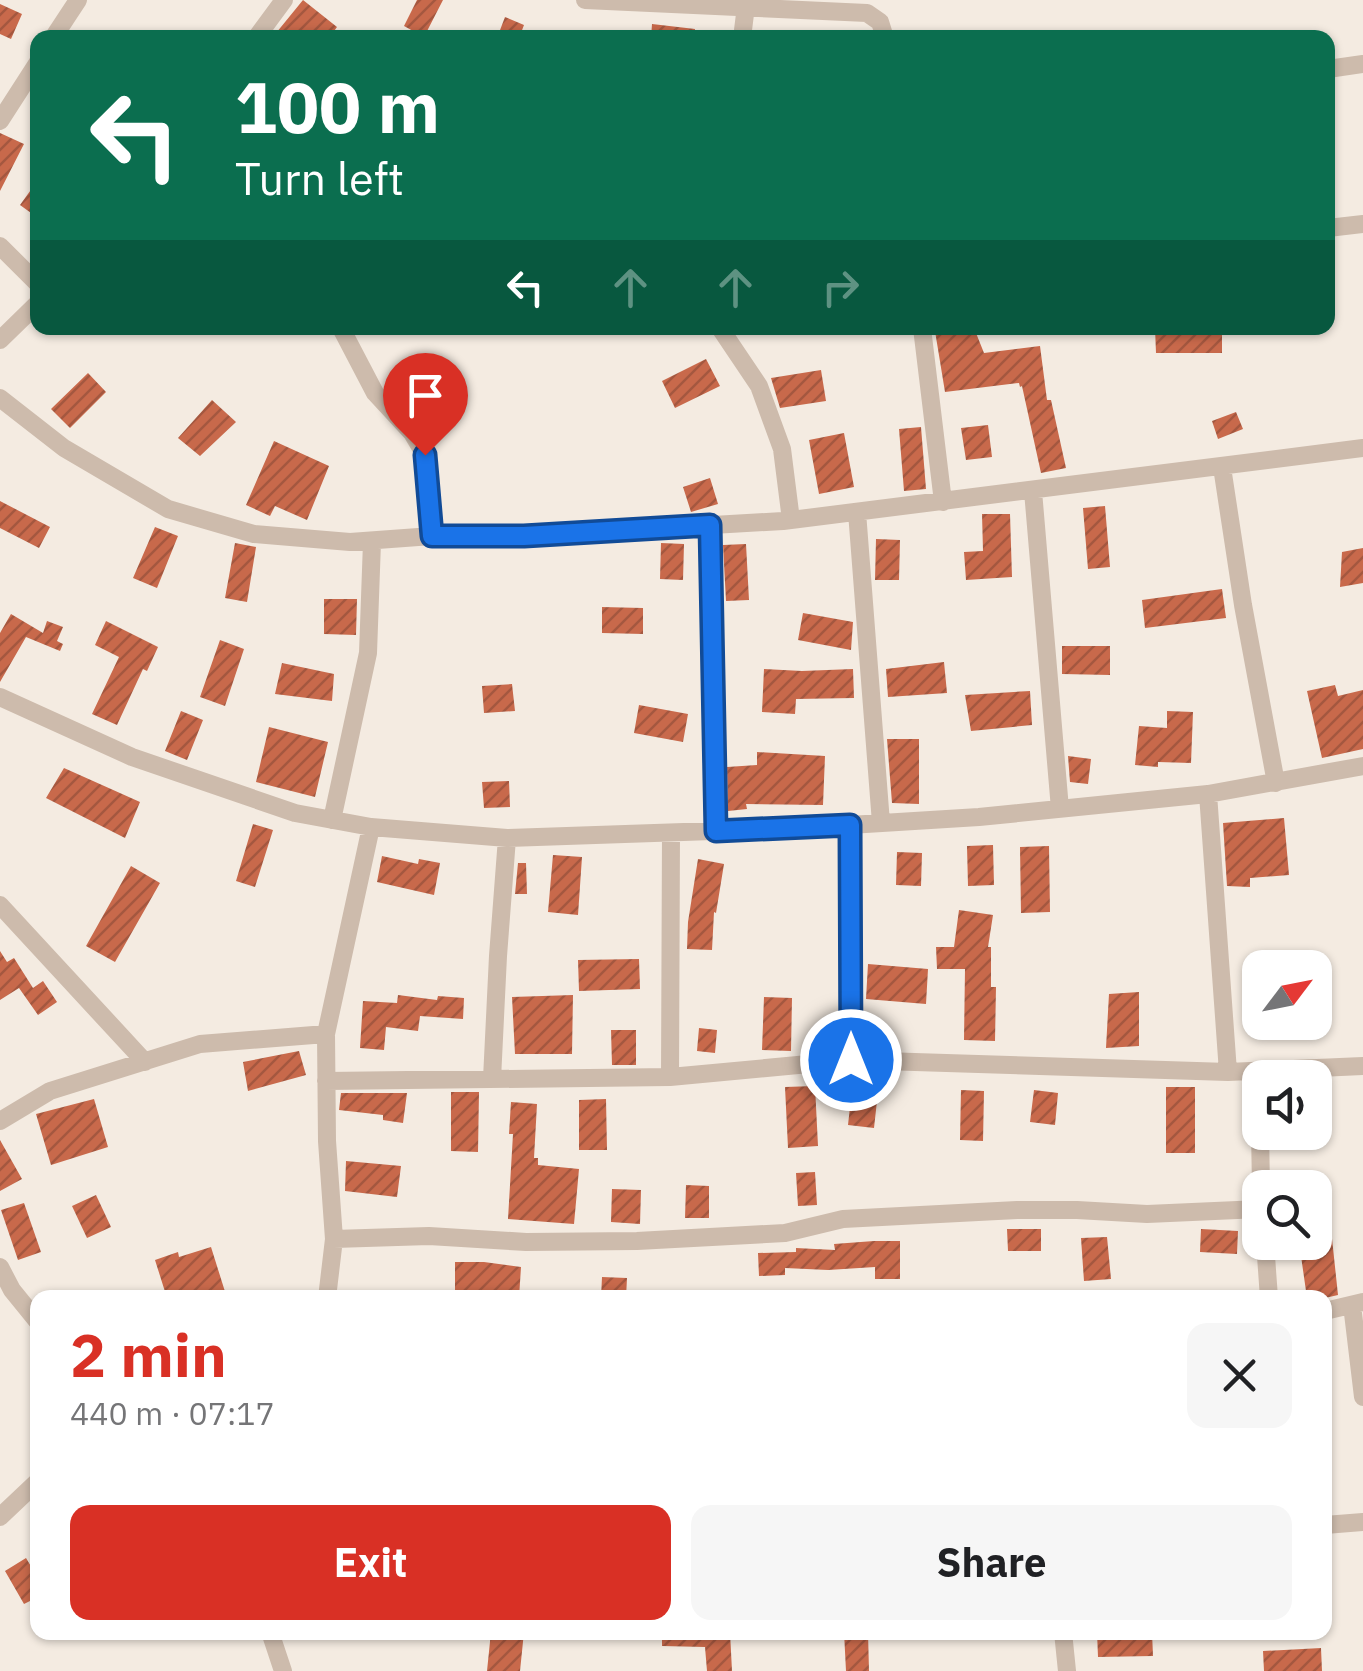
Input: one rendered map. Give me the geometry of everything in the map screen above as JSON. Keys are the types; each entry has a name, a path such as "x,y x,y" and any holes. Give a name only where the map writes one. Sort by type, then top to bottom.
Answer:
{"street":[{"path":"58,30 78,0"},
{"path":"262,30 284,0"},
{"path":"585,0 867,13 880,22 882,30"},
{"path":"743,30 746,6"},
{"path":"1335,69 1363,64"},
{"path":"0,122 30,75"},
{"path":"1335,227 1363,224"},
{"path":"0,246 30,276"},
{"path":"0,340 30,311"},
{"path":"345,335 375,393 412,433 425,455 432,536"},
{"path":"725,335 759,386 782,449 791,520"},
{"path":"923,335 943,502"},
{"path":"0,398 64,448 168,509 254,534 350,542 791,520 1363,448"},
{"path":"1222,467 1276,783"},
{"path":"1033,491 1060,809"},
{"path":"857,512 881,823"},
{"path":"710,525 716,831"},
{"path":"332,820 368,653 372,542"},
{"path":"0,697 132,757 295,813 372,827 507,838 850,825 1060,809 1208,794 1363,766"},
{"path":"1208,794 1228,1072"},
{"path":"850,825 851,1060"},
{"path":"328,1290 334,1239 327,1140 326,1034 372,827"},
{"path":"670,1078 671,833"},
{"path":"492,1079 507,838"},
{"path":"0,905 144,1062"},
{"path":"0,1121 50,1091 200,1044 326,1034"},
{"path":"326,1080 670,1078 851,1060 1242,1072"},
{"path":"1332,1068 1363,1066"},
{"path":"334,1239 429,1236 526,1242 637,1241 785,1234 843,1219 1017,1210 1147,1214 1242,1210"},
{"path":"1267,1260 1269,1290"},
{"path":"0,1267 6,1294 30,1315"},
{"path":"1332,1309 1357,1303 1363,1397"},
{"path":"0,1517 30,1489"},
{"path":"1332,1524 1363,1522"},
{"path":"273,1640 283,1671"},
{"path":"1064,1640 1067,1671"}],"building":[{"path":"303,0 337,27 335,30 279,30"},
{"path":"417,0 443,0 428,30 404,26"},
{"path":"0,4 22,14 11,39 0,34"},
{"path":"505,17 524,25 522,30 500,30"},
{"path":"652,24 695,29 695,30 652,30"},
{"path":"0,133 24,144 0,191"},
{"path":"30,191 30,212 20,205"},
{"path":"936,335 977,335 984,353 1040,346 1047,400 1051,400 1066,468 1041,473 1019,383 945,392"},
{"path":"1155,335 1222,335 1222,353 1156,353"},
{"path":"706,359 720,386 675,408 662,381"},
{"path":"821,370 826,401 780,408 771,378"},
{"path":"88,373 106,392 70,428 51,409"},
{"path":"212,400 236,422 200,456 178,438"},
{"path":"1236,412 1243,429 1218,439 1212,421"},
{"path":"988,425 992,457 966,460 961,428"},
{"path":"921,427 926,489 904,491 899,429"},
{"path":"844,433 854,487 819,494 809,440"},
{"path":"274,441 329,466 307,520 275,506 270,516 246,505"},
{"path":"710,478 718,504 691,512 683,487"},
{"path":"0,501 50,527 39,548 0,528"},
{"path":"1105,506 1110,567 1088,569 1083,508"},
{"path":"982,514 1010,514 1012,577 966,580 964,552 983,551"},
{"path":"155,527 178,536 157,588 133,578"},
{"path":"876,539 900,540 899,580 875,580"},
{"path":"235,543 256,547 247,602 225,598"},
{"path":"661,543 684,544 683,580 660,579"},
{"path":"746,544 749,600 726,601 723,545"},
{"path":"1363,548 1363,583 1340,587 1342,552"},
{"path":"1222,589 1226,618 1145,628 1142,600"},
{"path":"324,599 357,599 356,635 324,634"},
{"path":"602,607 643,608 643,634 602,633"},
{"path":"803,613 853,622 851,650 798,640"},
{"path":"11,614 43,633 47,621 63,627 57,641 63,644 60,651 26,637 0,682 0,633"},
{"path":"106,621 158,647 147,671 143,669 117,725 92,714 119,657 95,645"},
{"path":"220,640 244,649 225,706 200,697"},
{"path":"1062,646 1110,646 1110,675 1062,674"},
{"path":"944,662 947,693 888,697 886,669"},
{"path":"282,663 334,674 332,701 275,694"},
{"path":"764,669 853,669 854,698 796,699 795,714 762,712"},
{"path":"512,684 515,711 484,713 482,686"},
{"path":"1335,685 1338,696 1363,690 1363,749 1322,758 1307,691"},
{"path":"1030,691 1032,725 971,731 965,695"},
{"path":"639,705 688,714 683,742 634,733"},
{"path":"181,711 203,720 187,760 165,751"},
{"path":"1167,711 1193,712 1191,763 1135,765 1139,726 1167,728"},
{"path":"269,727 328,742 315,797 256,782"},
{"path":"887,739 919,739 919,804 892,803"},
{"path":"757,752 825,756 823,805 746,804 747,809 728,811 727,767 757,765"},
{"path":"1068,756 1091,759 1088,784 1070,782"},
{"path":"64,768 140,802 125,838 46,798"},
{"path":"509,781 510,807 484,808 482,782"},
{"path":"1284,818 1289,875 1250,878 1250,887 1227,886 1223,823"},
{"path":"253,824 273,830 255,887 236,881"},
{"path":"993,845 994,885 968,886 967,846"},
{"path":"1049,846 1050,912 1021,913 1020,847"},
{"path":"897,852 922,853 921,886 896,885"},
{"path":"553,855 582,857 578,915 548,912"},
{"path":"382,856 418,864 419,859 440,863 434,895 377,882"},
{"path":"698,859 724,864 714,912 712,950 687,949"},
{"path":"518,863 526,863 527,894 515,894"},
{"path":"131,866 160,883 115,962 86,946"},
{"path":"959,910 993,915 988,947 991,987 996,987 995,1041 964,1040 965,969 937,969 936,947 954,947"},
{"path":"0,951 7,962 14,958 33,988 43,981 57,1002 38,1015 19,988 0,1000"},
{"path":"639,959 640,989 579,991 578,960"},
{"path":"868,964 928,969 926,1004 866,999"},
{"path":"1139,992 1139,1046 1106,1048 1109,994"},
{"path":"398,995 437,1000 438,996 464,998 463,1019 420,1016 418,1031 386,1027 384,1050 360,1048 363,1001 397,1003"},
{"path":"573,995 572,1054 515,1054 512,997"},
{"path":"764,997 792,998 791,1051 762,1050"},
{"path":"699,1028 717,1030 715,1053 697,1051"},
{"path":"611,1030 636,1030 636,1065 612,1065"},
{"path":"299,1051 306,1075 248,1091 243,1062"},
{"path":"815,1086 818,1146 788,1148 785,1087"},
{"path":"1166,1087 1195,1087 1195,1153 1166,1153"},
{"path":"852,1089 878,1092 874,1128 848,1125"},
{"path":"961,1090 984,1091 983,1141 960,1140"},
{"path":"1034,1090 1058,1093 1055,1125 1030,1122"},
{"path":"451,1092 479,1092 478,1152 451,1151"},
{"path":"341,1093 407,1093 403,1123 383,1120 383,1115 339,1110"},
{"path":"94,1099 108,1147 51,1165 36,1114"},
{"path":"606,1099 607,1150 579,1150 579,1100"},
{"path":"511,1102 537,1104 534,1158 538,1158 538,1165 579,1169 574,1224 508,1219"},
{"path":"0,1140 22,1179 0,1191"},
{"path":"346,1161 401,1166 397,1197 345,1191"},
{"path":"815,1172 817,1205 798,1206 796,1173"},
{"path":"686,1185 709,1186 709,1218 685,1218"},
{"path":"612,1189 641,1190 640,1224 611,1222"},
{"path":"96,1195 111,1227 87,1238 72,1206"},
{"path":"24,1203 41,1252 18,1260 1,1210"},
{"path":"1007,1229 1041,1229 1041,1251 1008,1251"},
{"path":"1201,1229 1238,1231 1237,1254 1200,1252"},
{"path":"1107,1237 1111,1279 1084,1281 1081,1238"},
{"path":"1332,1238 1338,1295 1332,1296 1332,1290 1306,1290 1302,1260 1332,1260"},
{"path":"900,1241 900,1279 875,1279 875,1267 785,1268 785,1275 759,1276 758,1253 796,1252 796,1248 835,1250 834,1244"},
{"path":"211,1247 224,1290 164,1290 155,1260 178,1252 179,1257"},
{"path":"455,1262 521,1267 520,1290 455,1290"},
{"path":"602,1277 627,1278 626,1290 601,1290"},
{"path":"26,1558 30,1565 30,1601 24,1604 5,1571"},
{"path":"490,1640 523,1640 520,1671 487,1671"},
{"path":"662,1640 730,1640 732,1671 707,1671 705,1647 662,1646"},
{"path":"844,1640 868,1640 869,1671 846,1671"},
{"path":"1097,1640 1152,1640 1153,1656 1098,1657"},
{"path":"1321,1648 1322,1671 1264,1671 1263,1651"}],"route":[{"path":"425,455 432,536 524,536 710,525 716,831 850,825 851,1060"}]}
